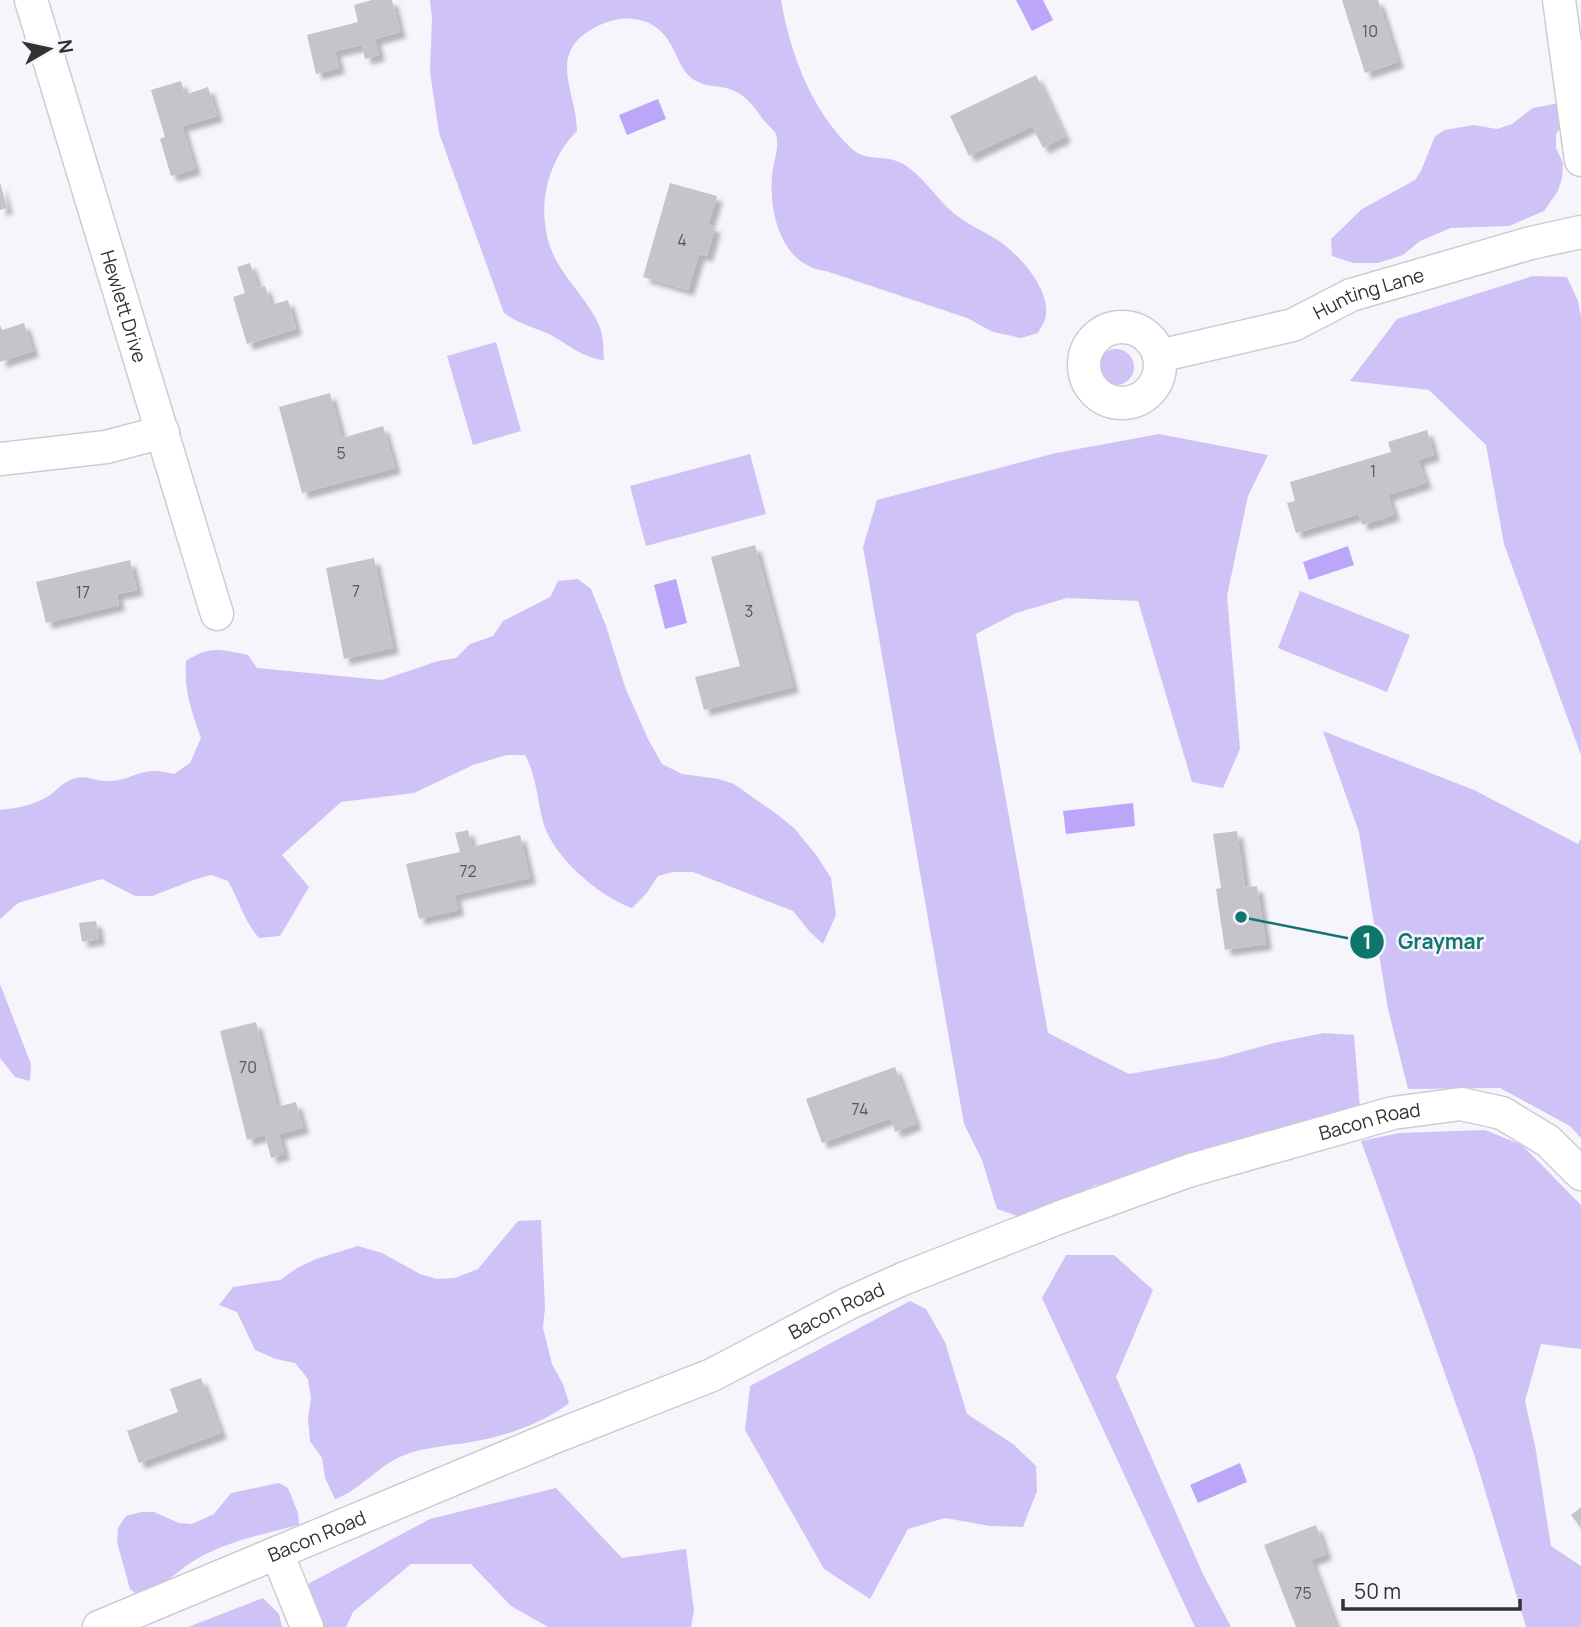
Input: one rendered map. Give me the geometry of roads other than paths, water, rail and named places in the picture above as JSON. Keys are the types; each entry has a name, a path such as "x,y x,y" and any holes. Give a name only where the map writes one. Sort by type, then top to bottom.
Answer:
{"street":[{"name":"Hewlett Drive","path":"32,0 217,614"},
{"path":"1559,0 1581,160"},
{"name":"Hunting Lane","path":"1158,356 1293,325 1351,295 1531,243 1581,232"},
{"path":"0,459 106,447 163,432"},
{"name":"Bacon Road","path":"99,1627 552,1438 712,1375 847,1304 905,1278 1078,1210 1250,1152 1393,1113 1461,1104 1502,1112 1548,1141 1581,1174"},
{"path":"277,1553 307,1627"}],"place":[{"name":"Graymar","path":"1241,917"}]}
